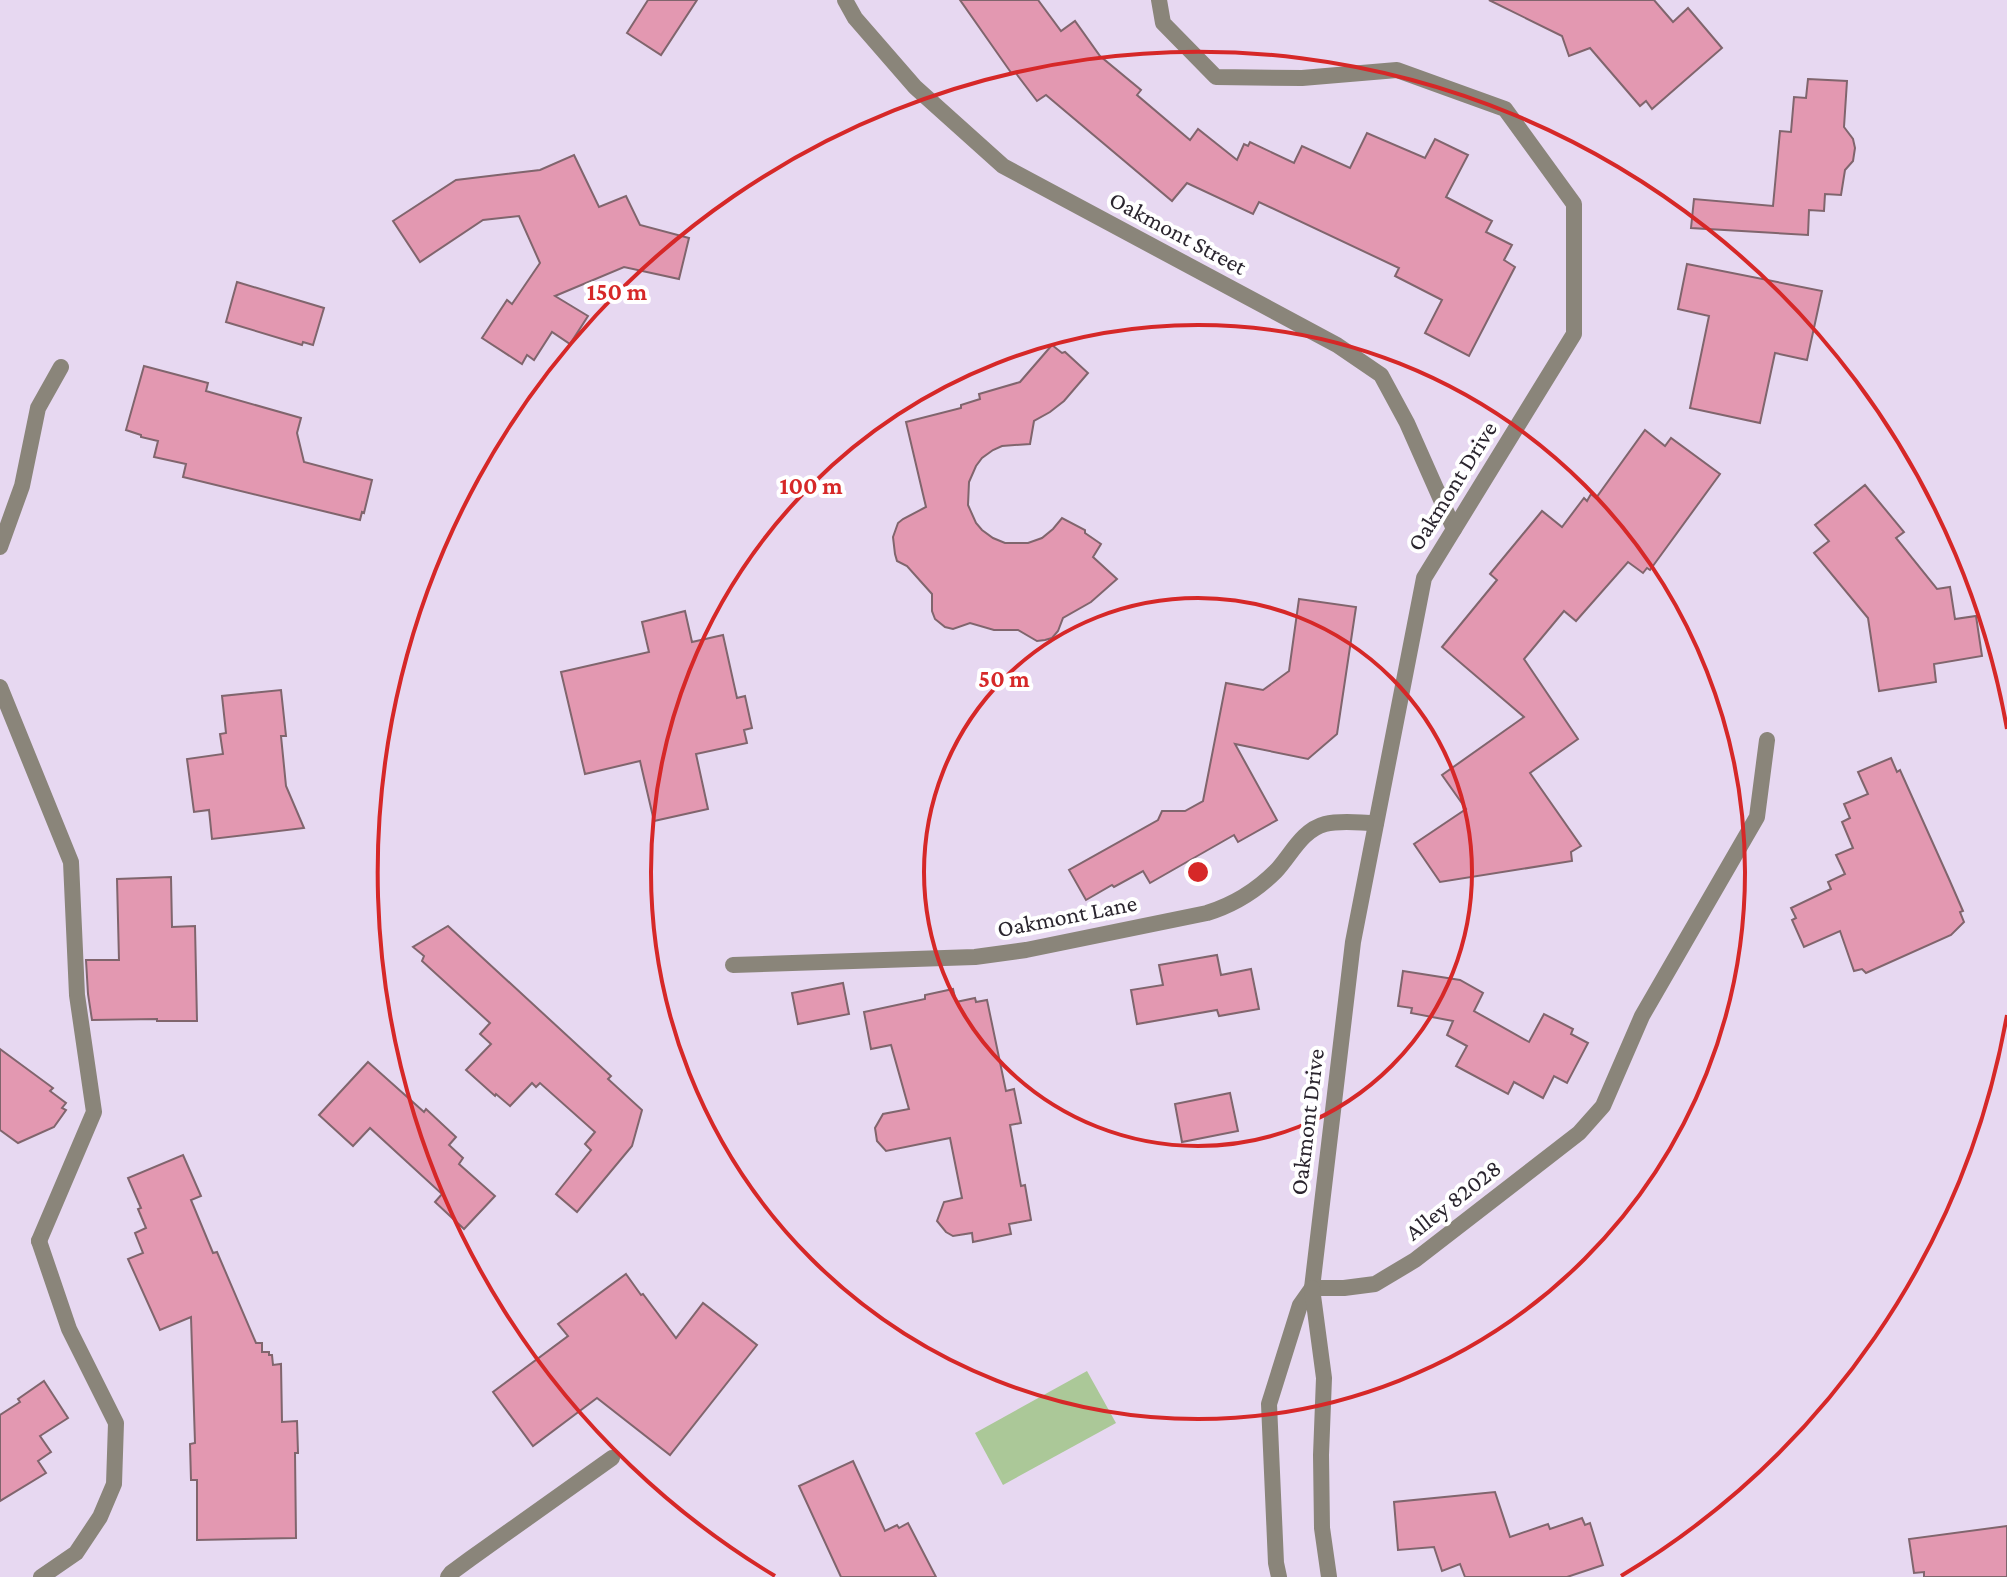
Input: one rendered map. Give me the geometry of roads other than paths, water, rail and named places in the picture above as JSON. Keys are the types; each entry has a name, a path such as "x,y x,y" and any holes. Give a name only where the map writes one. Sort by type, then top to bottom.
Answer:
{"street":[{"name":"Oakmont Street","path":"845,0 855,18 915,87 1003,166 1337,345 1381,375 1407,423 1454,529"},
{"name":"Oakmont Drive","path":"1159,0 1163,23 1216,77 1302,78 1397,70 1505,109 1574,204 1574,334 1424,578 1353,942 1312,1288 1324,1378 1322,1528 1329,1577"},
{"path":"0,547 22,486 38,408 61,367"},
{"path":"0,687 71,862 77,995 94,1112 39,1241 69,1329 116,1423 114,1484 100,1517 76,1553 41,1577"},
{"name":"Alley 82028","path":"1312,1288 1375,1284 1415,1260 1579,1133 1603,1106 1642,1016 1757,817 1767,740"},
{"name":"Oakmont Lane","path":"733,965 975,957 1026,950 1207,913 1226,907 1266,880 1311,830 1325,824 1376,823"},
{"name":"Oakmont Drive","path":"1279,1577 1269,1404 1300,1305 1312,1288"},
{"path":"448,1577 612,1458"}]}
